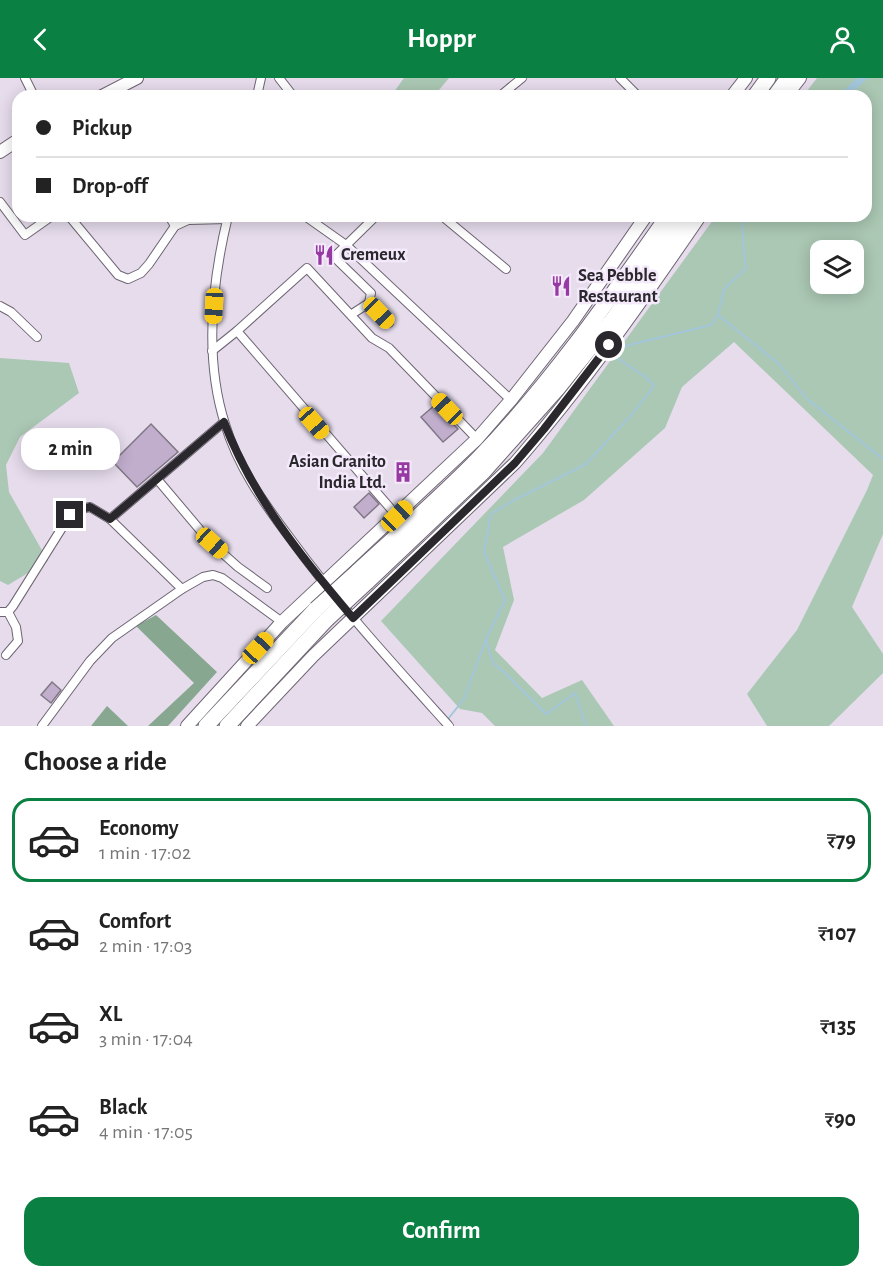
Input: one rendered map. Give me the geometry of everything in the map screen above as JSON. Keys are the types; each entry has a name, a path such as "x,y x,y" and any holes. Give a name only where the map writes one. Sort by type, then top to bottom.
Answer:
{"highway":[{"path":"362,577 477,460 521,410 600,314 664,222"},
{"path":"206,726 362,577 483,472 557,388 613,319 681,222"},
{"path":"227,726 322,614"}],"street":[{"path":"115,90 138,78"},
{"path":"279,78 289,90"},
{"path":"507,90 522,78"},
{"path":"620,78 632,90"},
{"path":"737,90 746,78"},
{"path":"791,90 800,78"},
{"path":"0,202 12,218"},
{"path":"15,222 25,235 43,222"},
{"path":"74,222 118,275 128,279 141,273 150,264 175,226 184,222"},
{"path":"173,222 175,226"},
{"path":"226,222 216,284 212,351 224,422 234,450 258,495 324,584 449,726"},
{"path":"313,222 346,244 511,400"},
{"path":"352,314 369,303 371,293 334,257 370,222"},
{"path":"449,222 506,269"},
{"path":"187,726 282,622 477,439 573,321 642,222"},
{"path":"247,726 353,618 515,463 635,312 696,222"},
{"path":"212,351 307,268 372,338 389,348 477,439"},
{"path":"369,303 389,323"},
{"path":"0,306 11,312 37,337"},
{"path":"237,331 397,516"},
{"path":"110,519 224,422"},
{"path":"157,479 212,543 238,567 267,588"},
{"path":"6,655 18,641 16,627 4,612 20,596 70,515 80,509 90,507 110,519 182,589"},
{"path":"42,726 90,661 112,638 203,577 213,575 222,578 282,622"}],"green space":[{"path":"404,78 449,78 439,90 395,90"},
{"path":"817,78 883,78 883,534 852,607 883,654 883,673 829,726 767,726 747,694 797,630 873,475 734,342 682,387 665,428 584,500 503,547 514,600 495,650 542,698 582,680 614,726 495,726 482,713 460,709 381,621 543,453 712,222 872,222 872,90 808,90"},
{"path":"0,358 69,363 79,393 20,437 6,465 9,492 48,561 8,585 0,581"},
{"path":"156,615 217,672 168,726 148,726 194,683 136,626"},
{"path":"107,706 128,726 91,726"}],"water":[{"path":"857,78 868,78 855,90 844,90"}],"building":[{"path":"435,405 458,429 443,442 421,417"},
{"path":"151,424 178,452 137,487 113,462"},
{"name":"Asian Granito India Ltd.","path":"406,463 410,469 402,475 398,469"},
{"path":"369,493 379,504 364,518 354,507"},
{"path":"52,682 61,690 51,703 41,695"}],"waterway":[{"path":"448,719 464,699 486,639 505,600 484,552 491,514 586,464 632,414 654,386 647,378 617,358 625,346 711,325 718,315 724,289 746,268 742,229 744,222"},
{"path":"718,315 779,364 807,399 883,459"},
{"path":"486,640 493,663 546,714 575,693 586,726"}],"place":[{"name":"Cremeux","path":"324,255"},
{"name":"Sea Pebble Restaurant","path":"561,286"},
{"name":"Asian Granito India Ltd.","path":"403,472"}],"route":[{"path":"70,515 80,509 90,507 110,519 224,422 234,450 258,495 324,584 353,618 515,463 609,345"}]}
